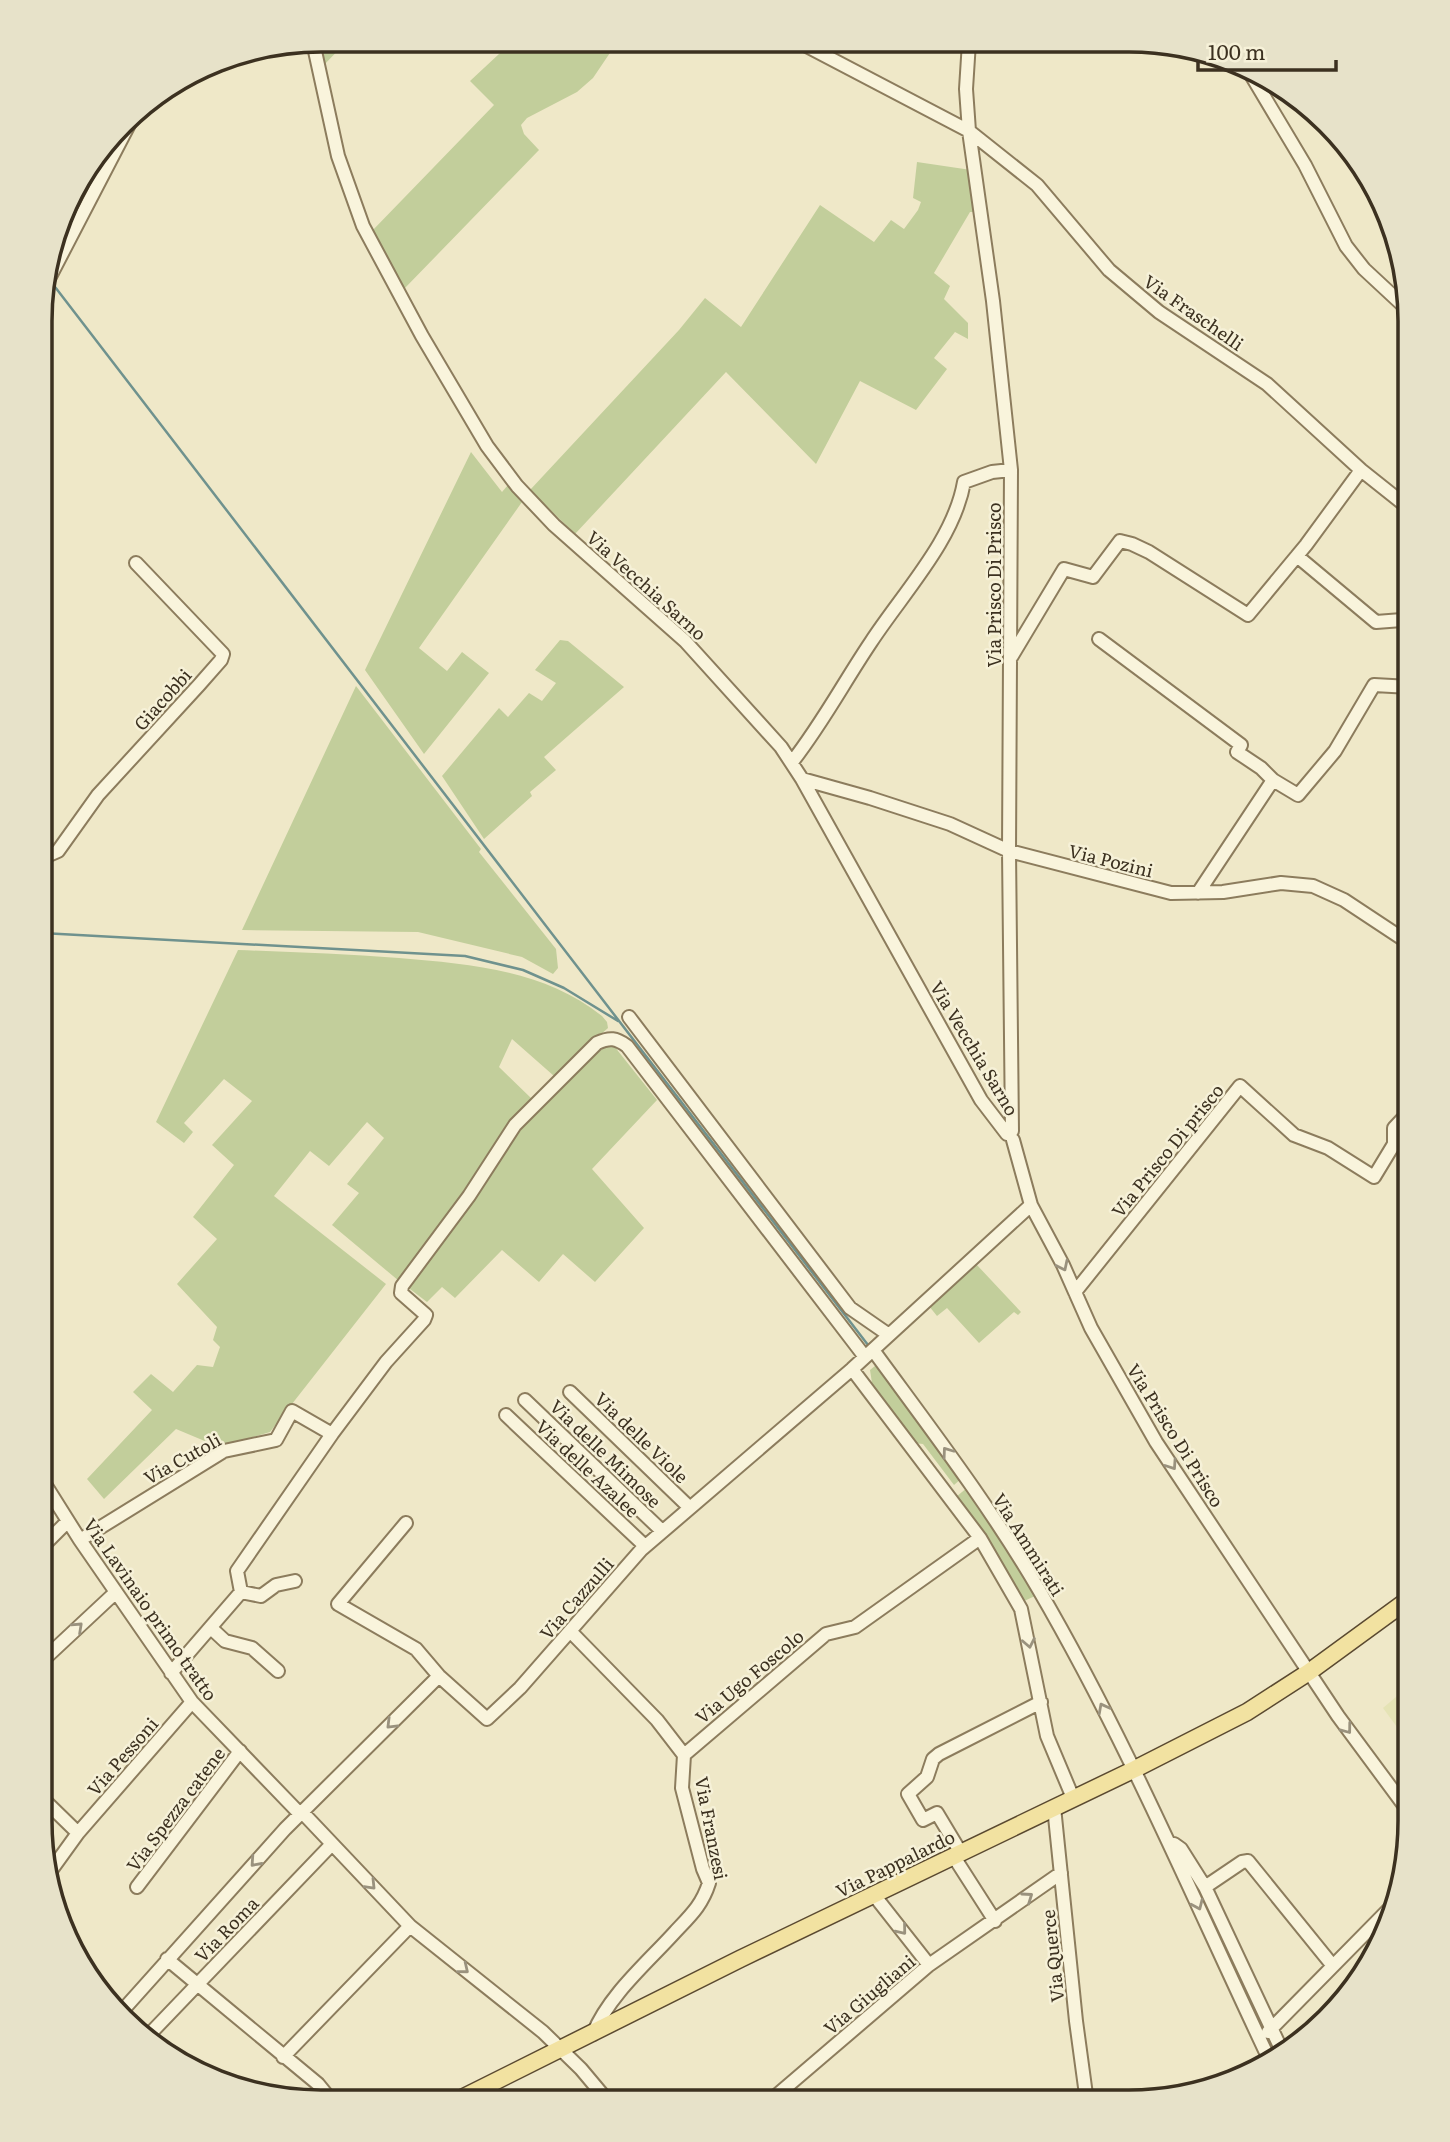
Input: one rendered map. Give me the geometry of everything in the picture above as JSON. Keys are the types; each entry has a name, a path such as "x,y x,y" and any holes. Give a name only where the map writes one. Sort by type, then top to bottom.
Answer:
{"main road":[{"name":"Via Pappalardo","path":"479,2090 740,1959 1135,1769 1247,1712 1309,1672 1398,1607"}],"street":[{"name":"Via Vecchia Sarno","path":"315,52 338,156 363,226 384,269 487,446 517,486 554,525 684,641 792,762 981,1100 1011,1135"},
{"name":"Via Fraschelli","path":"818,52 969,131 1037,185 1109,270 1159,312 1267,384 1361,470 1398,499"},
{"name":"Via Prisco Di Prisco","path":"968,52 966,89 969,131 993,301 1011,470 1011,1135 1031,1205 1091,1328 1156,1441 1338,1716 1398,1797"},
{"path":"1258,86 1305,165 1346,246 1364,270 1396,299"},
{"path":"61,255 119,145"},
{"path":"792,762 945,533 961,503 964,482 992,471 1011,470"},
{"path":"1009,660 1064,569 1093,577 1120,541 1149,552 1248,615 1297,556 1361,470"},
{"path":"1297,556 1377,622 1398,620"},
{"name":"Giacobbi","path":"52,854 58,851 98,795 214,668 223,654 136,563"},
{"path":"1098,639 1241,745 1237,752 1261,768 1273,780 1298,795 1335,751 1374,685 1398,686"},
{"name":"Via Pozini","path":"802,779 950,824 1009,851 1171,893 1223,892 1281,883 1313,886 1344,900 1398,936"},
{"path":"1198,893 1273,780"},
{"path":"629,1017 850,1308 889,1335"},
{"name":"Via Ammirati","path":"332,1434 386,1362 424,1320 426,1315 423,1310 401,1293 402,1286 469,1196 515,1125 597,1043 607,1038 617,1038 627,1046 967,1480 1044,1599 1135,1769 1225,1969 1265,2052"},
{"name":"Via Prisco Di prisco","path":"1075,1292 1240,1086 1294,1135 1328,1147 1374,1177 1394,1144 1394,1128 1398,1124"},
{"name":"Via Cazzulli","path":"439,1676 487,1719 520,1688 645,1546 852,1369 1031,1205"},
{"path":"852,1369 980,1538 1021,1609 1047,1736 1073,1798"},
{"name":"Via delle Viole","path":"570,1392 689,1507"},
{"name":"Via delle Mimose","path":"525,1400 662,1531"},
{"name":"Via Cutoli","path":"80,1540 224,1451 276,1440 292,1411 332,1434"},
{"name":"Via delle Azalee","path":"506,1415 645,1546"},
{"path":"242,1592 237,1571 332,1434"},
{"path":"948,1495 967,1480"},
{"name":"Via Lavinaio primo tratto","path":"52,1496 192,1702 410,1926 543,2032 599,2090"},
{"path":"52,1537 68,1521"},
{"path":"126,2006 301,1813 439,1676 416,1649 338,1604 406,1523"},
{"name":"Via Ugo Foscolo","path":"684,1755 826,1634 855,1627 980,1538"},
{"path":"242,1592 261,1596 276,1585 295,1581"},
{"path":"52,1651 116,1592"},
{"path":"171,1673 242,1592"},
{"path":"1021,1609 1044,1599"},
{"path":"211,1628 225,1641 252,1647 278,1671"},
{"name":"Via Franzesi","path":"570,1631 657,1720 684,1755 682,1788 709,1883 703,1902 628,1984 598,2021 593,2034"},
{"name":"Via Pessoni","path":"56,1862 78,1833 192,1702"},
{"path":"995,1921 937,1813 923,1820 908,1794 927,1777 933,1759 939,1754 1041,1702"},
{"name":"Via Spezza catene","path":"137,1887 240,1751"},
{"name":"Via Querce","path":"1054,1807 1085,2090"},
{"path":"52,1808 78,1833"},
{"path":"1170,1843 1181,1849 1205,1887 1279,2044"},
{"name":"Via Roma","path":"153,2030 332,1844"},
{"path":"1205,1887 1242,1862 1248,1861 1333,1966"},
{"name":"Via Giugliani","path":"783,2090 929,1965 1061,1873"},
{"path":"874,1895 929,1965"},
{"path":"1260,2040 1378,1920"},
{"path":"283,2057 410,1926"},
{"path":"167,1959 323,2090"}],"shaded area":[{"path":"1398,1695 1397,1727 1383,1708"}],"green space":[{"path":"321,52 336,52 323,66"},
{"path":"501,52 611,52 593,78 577,92 527,118 521,125 524,134 539,150 404,289 372,231 494,105 470,81"},
{"path":"917,162 971,170 976,212 970,212 934,273 950,286 944,299 968,323 968,339 955,332 934,358 947,369 916,410 860,381 816,464 726,372 575,534 530,490 679,330 705,298 741,327 820,205 874,242 891,220 904,229 921,202 913,198"},
{"path":"471,452 502,492 508,485 522,502 419,648 447,671 462,652 489,673 424,754 365,670"},
{"path":"560,640 568,641 624,687 544,757 556,770 530,792 532,796 484,839 442,776 499,708 508,717 529,693 542,701 556,683 535,670"},
{"path":"356,686 481,849 479,852 556,949 558,968 553,974 522,957 418,932 242,930"},
{"path":"238,950 399,958 506,972 556,988 580,1001 602,1016 608,1028 554,1076 512,1039 499,1067 533,1100 399,1281 332,1225 359,1193 347,1184 384,1138 367,1122 329,1166 310,1151 274,1196 386,1284 270,1432 219,1447 176,1429 104,1499 87,1479 152,1410 133,1392 151,1374 173,1392 197,1365 213,1367 220,1347 213,1340 217,1327 177,1284 217,1239 193,1217 234,1165 212,1145 252,1101 224,1079 184,1123 193,1132 184,1143 156,1122"},
{"path":"607,1044 613,1044 657,1100 592,1169 644,1228 595,1282 563,1254 539,1282 502,1250 455,1298 442,1287 427,1302 406,1286 523,1124"},
{"path":"976,1264 1021,1312 1018,1315 1014,1312 979,1343 947,1308 937,1316 929,1306"},
{"path":"875,1366 880,1367 962,1478 954,1485 923,1444 914,1443 872,1383 870,1370"},
{"path":"968,1487 1018,1564 1035,1596 1022,1602 956,1497"}],"waterway":[{"path":"55,287 868,1345"},
{"path":"52,934 465,956 523,970 564,988 618,1021"}]}
